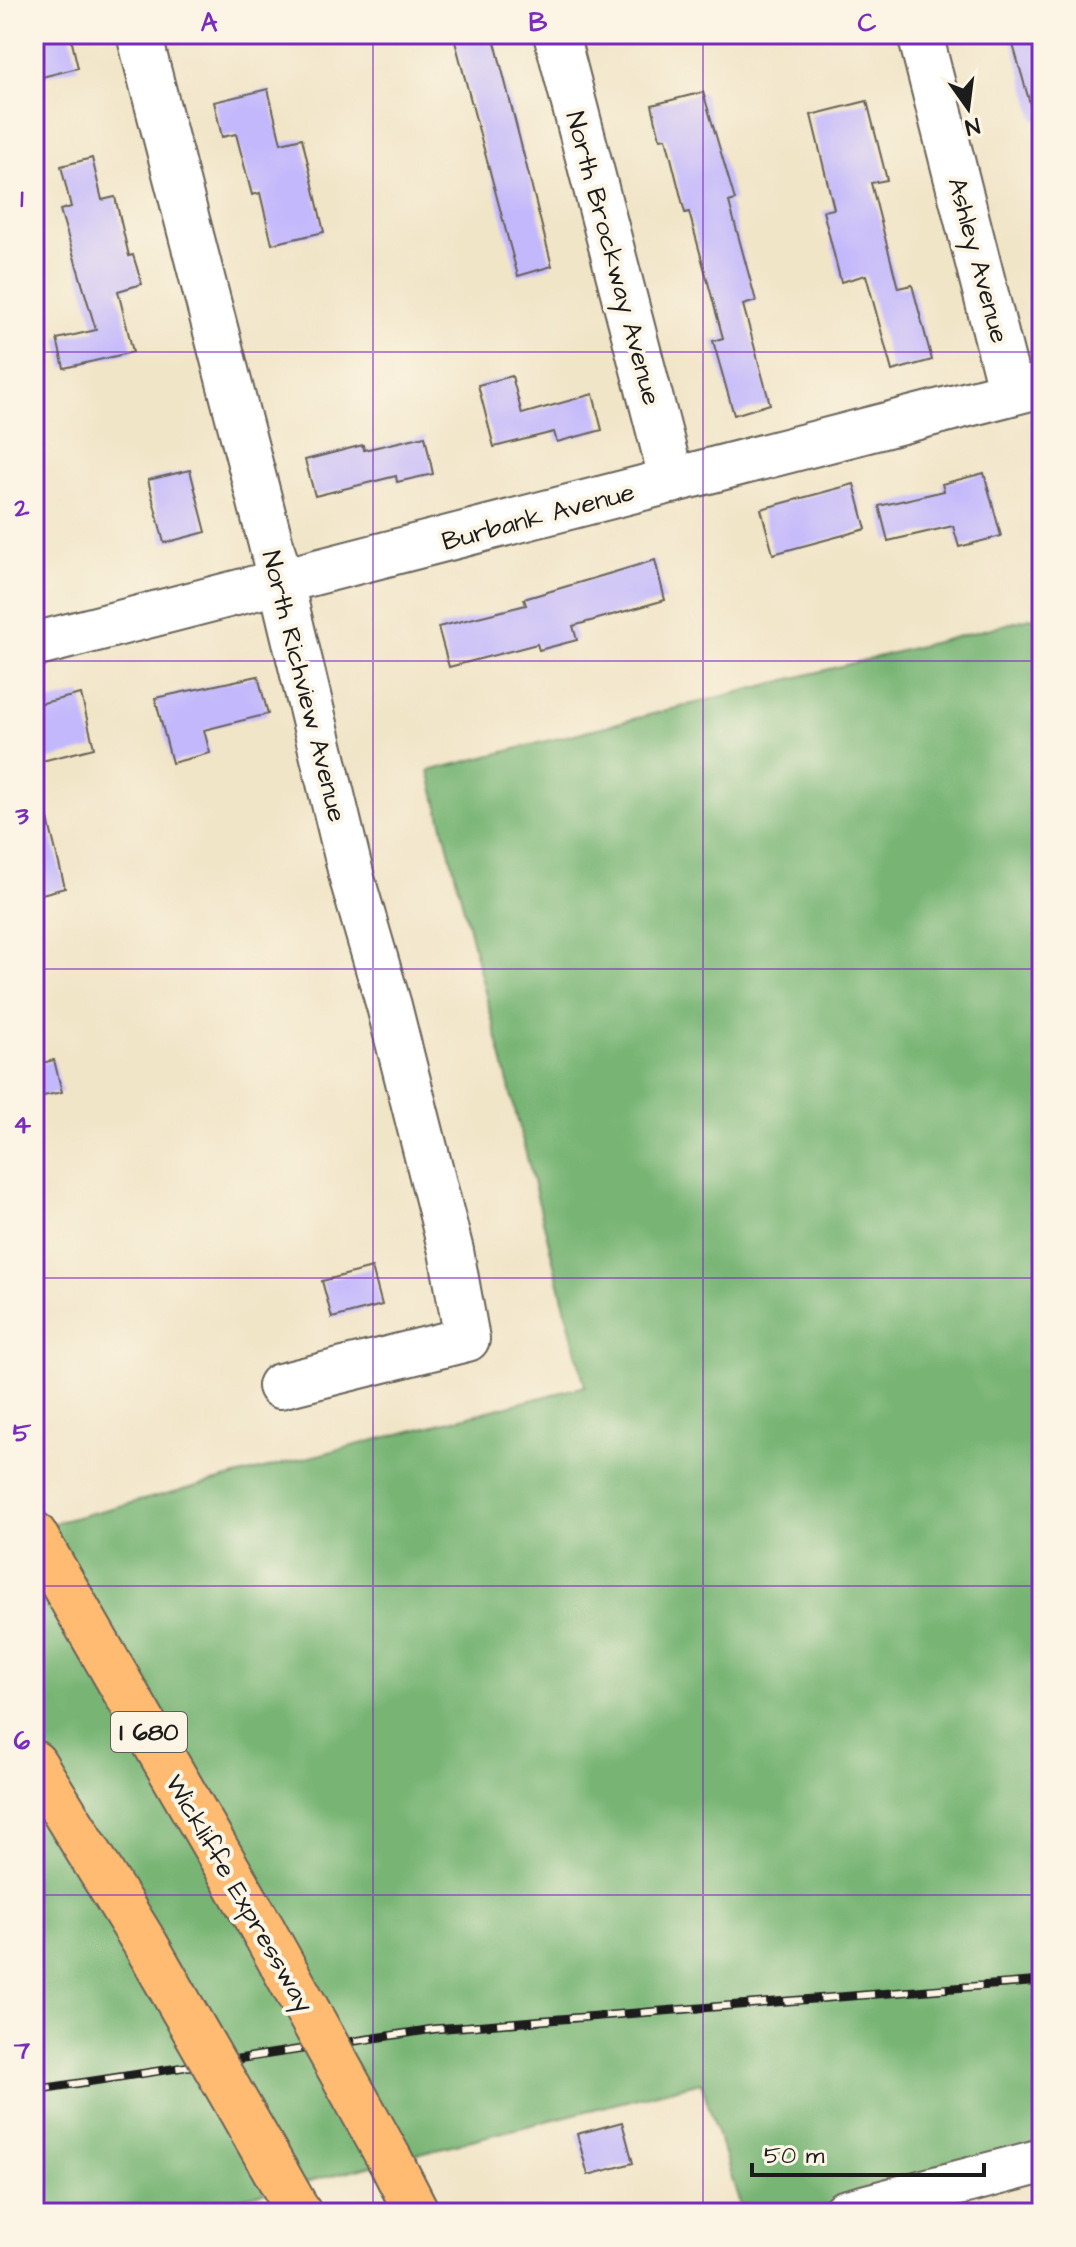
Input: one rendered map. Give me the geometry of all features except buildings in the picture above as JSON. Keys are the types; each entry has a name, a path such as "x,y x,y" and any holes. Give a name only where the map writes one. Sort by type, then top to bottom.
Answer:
{"highway":[{"name":"Wickliffe Expressway","path":"34,1534 263,1930 417,2213"},
{"path":"34,1763 146,1945 299,2213"}],"street":[{"name":"North Richview Avenue","path":"139,34 281,583 353,882 389,1006 451,1251 467,1339 280,1386"},
{"name":"North Brockway Avenue","path":"556,34 672,481"},
{"name":"Ashley Avenue","path":"920,34 1027,389"},
{"name":"Burbank Avenue","path":"34,645 1027,389"},
{"path":"844,2213 1042,2161"}],"green space":[{"path":"1042,615 1042,2161 844,2213 743,2213 701,2082 183,2213 34,2213 34,1528 585,1386 429,771"}],"railway":[{"path":"34,2090 434,2029 1042,1981"}]}
